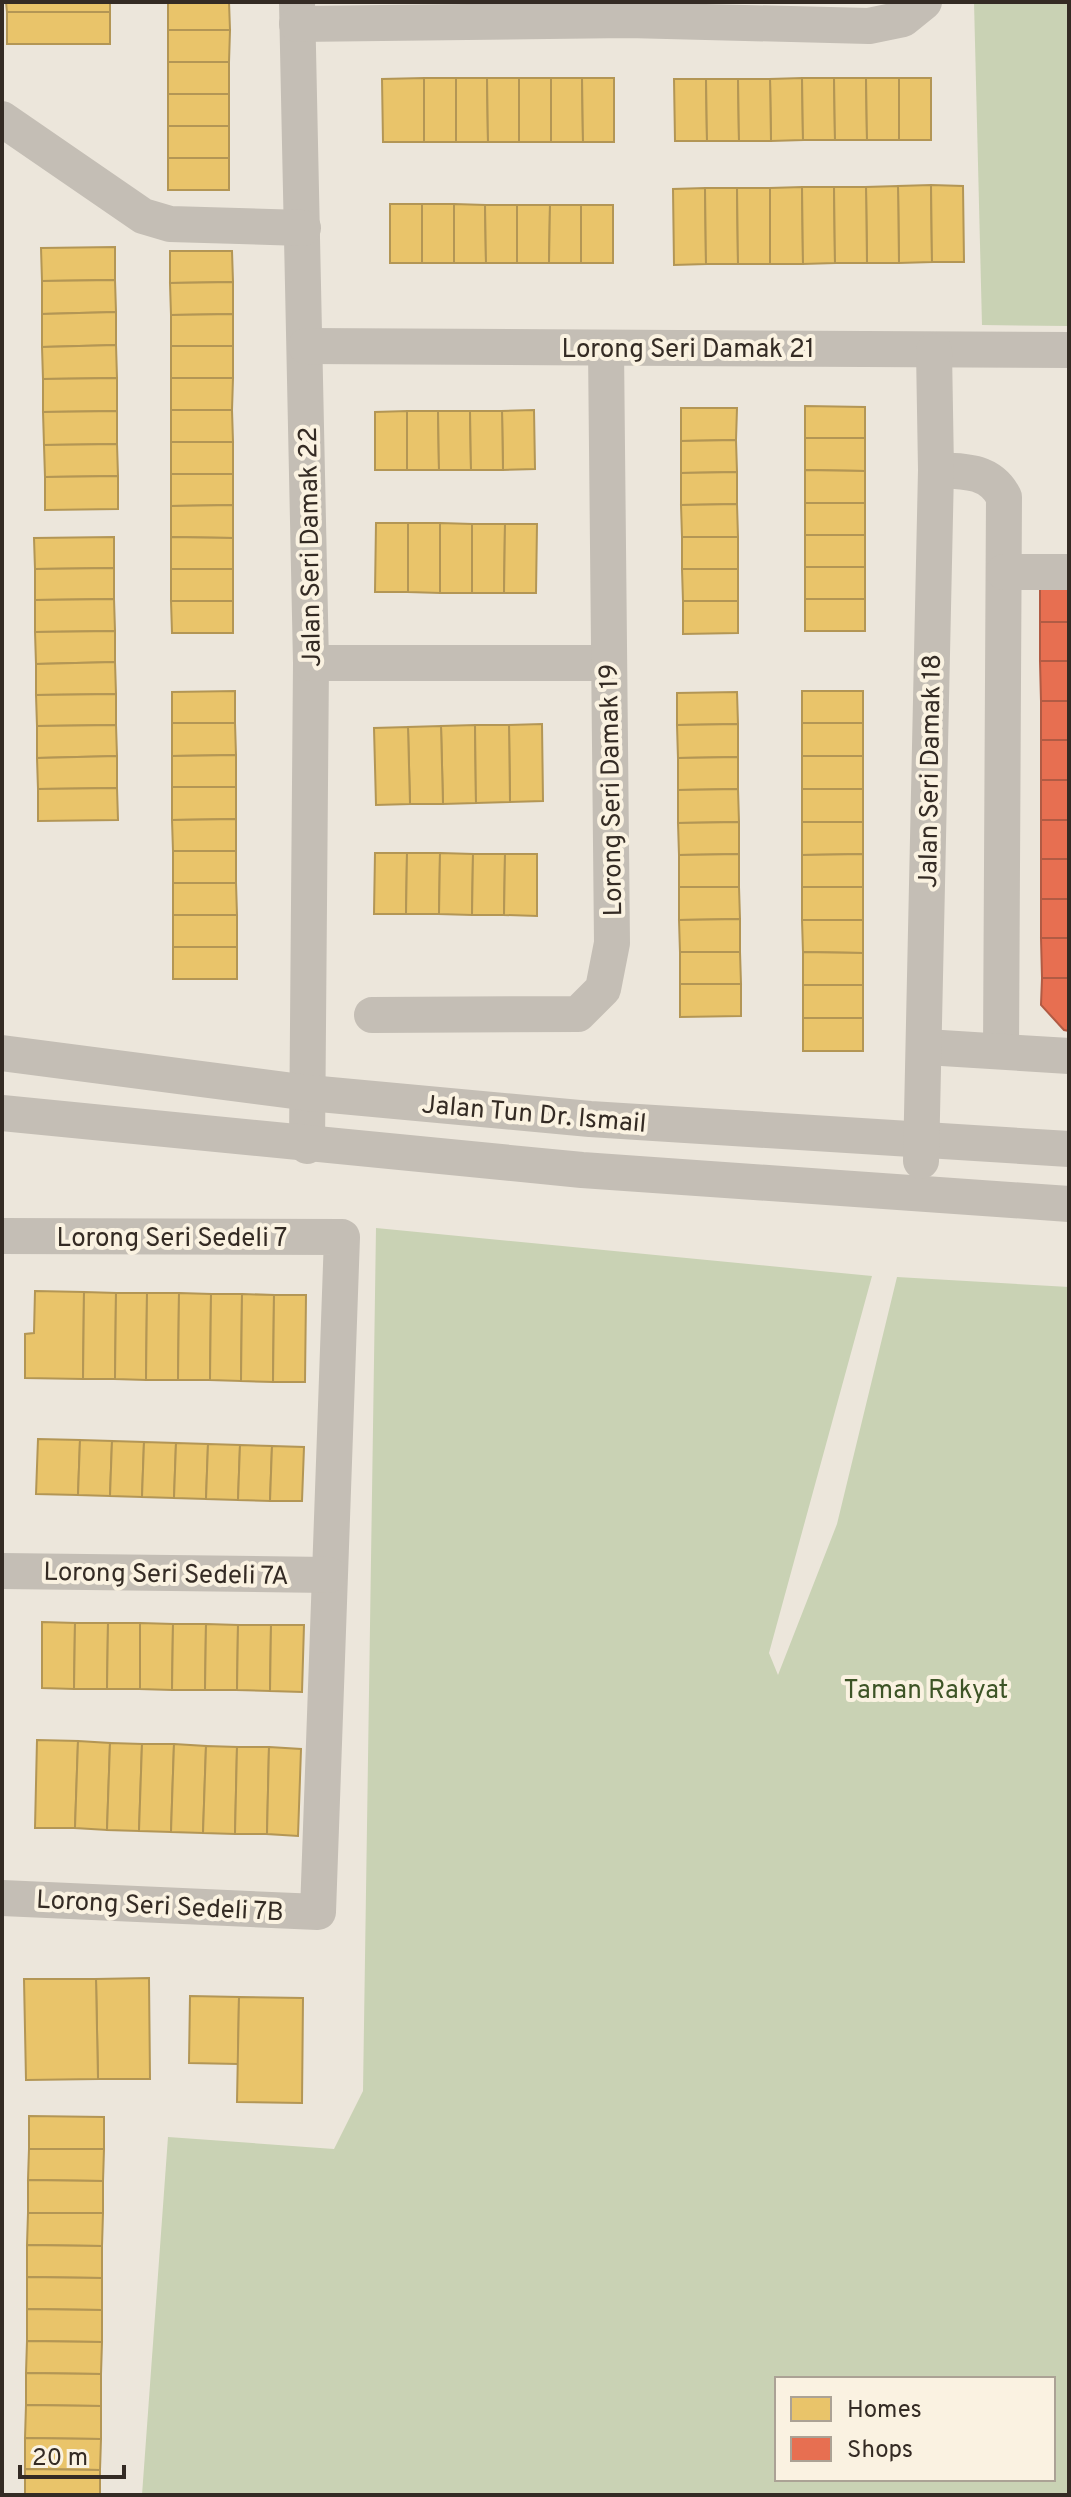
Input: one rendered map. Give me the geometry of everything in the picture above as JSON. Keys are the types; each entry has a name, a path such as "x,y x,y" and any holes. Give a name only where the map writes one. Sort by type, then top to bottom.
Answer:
{"street":[{"path":"297,13 628,11 869,26 903,19 924,2"},
{"name":"Jalan Seri Damak 22","path":"297,13 311,663 307,1146"},
{"path":"2,119 143,216 170,224 303,228"},
{"name":"Lorong Seri Damak 21","path":"306,346 1069,350"},
{"name":"Lorong Seri Damak 19","path":"372,1015 578,1014 603,989 612,943 606,348"},
{"name":"Jalan Seri Damak 18","path":"920,1191 926,1047 936,470 934,351"},
{"path":"936,470 982,475 997,484 1004,497 1001,1050"},
{"path":"1004,572 1069,572"},
{"path":"311,663 609,663"},
{"path":"926,1047 1069,1056"},
{"name":"Jalan Tun Dr. Ismail","path":"2,1053 309,1093 590,1119 1069,1149"},
{"name":"Jalan Tun Dr. Ismail","path":"2,1113 307,1146 582,1170 920,1191 1069,1204"},
{"name":"Lorong Seri Sedeli 7","path":"2,1236 342,1237 329,1575"},
{"name":"Lorong Seri Sedeli 7A","path":"2,1571 329,1575"},
{"name":"Lorong Seri Sedeli 7B","path":"2,1898 318,1912 329,1575"}],"green space":[{"path":"974,2 1069,2 1069,326 982,325"},
{"name":"Taman Rakyat","path":"376,1228 872,1276 769,1653 778,1675 837,1524 897,1277 1069,1287 1069,2495 142,2495 168,2137 334,2149 363,2091"}],"building: Homes":[{"path":"6,2 110,2 110,12 7,12"},
{"path":"168,2 229,2 230,30 168,30"},
{"path":"7,12 110,12 110,44 7,44"},
{"path":"168,30 230,30 229,62 168,62"},
{"path":"168,62 229,62 229,94 168,94"},
{"path":"424,78 424,142 383,142 382,79"},
{"path":"424,78 456,78 456,142 424,142"},
{"path":"456,78 487,78 488,142 456,142"},
{"path":"487,78 519,78 519,142 488,142"},
{"path":"519,78 551,78 551,142 519,142"},
{"path":"551,78 582,78 583,142 551,142"},
{"path":"582,78 614,78 614,142 583,142"},
{"path":"802,78 803,140 771,141 770,79"},
{"path":"802,78 834,78 835,140 803,140"},
{"path":"834,78 866,78 867,140 835,140"},
{"path":"866,78 899,78 899,140 867,140"},
{"path":"899,78 931,78 931,140 899,140"},
{"path":"674,79 706,79 707,141 675,141"},
{"path":"706,79 738,79 739,141 707,141"},
{"path":"738,79 770,79 771,141 739,141"},
{"path":"168,94 229,94 229,126 168,126"},
{"path":"168,126 229,126 229,158 168,158"},
{"path":"168,158 229,158 229,190 168,190"},
{"path":"931,185 932,262 899,263 898,186"},
{"path":"931,185 963,186 964,262 932,262"},
{"path":"898,186 899,263 867,263 866,187"},
{"path":"802,187 803,264 770,264 770,188"},
{"path":"802,187 834,187 835,263 803,264"},
{"path":"834,187 866,187 867,263 835,263"},
{"path":"705,188 706,264 674,265 673,189"},
{"path":"705,188 737,188 738,264 706,264"},
{"path":"737,188 770,188 770,264 738,264"},
{"path":"390,204 422,204 422,263 390,263"},
{"path":"422,204 454,204 454,263 422,263"},
{"path":"454,204 485,205 486,263 454,263"},
{"path":"485,205 517,205 517,263 486,263"},
{"path":"517,205 550,205 549,263 517,263"},
{"path":"550,205 581,205 581,263 549,263"},
{"path":"581,205 613,205 613,263 581,263"},
{"path":"115,247 115,280 42,281 41,248"},
{"path":"170,251 232,251 233,282 170,283"},
{"path":"115,280 116,312 42,314 42,281"},
{"path":"233,282 233,314 171,315 170,283"},
{"path":"116,312 116,345 42,347 42,314"},
{"path":"233,314 233,346 171,346 171,315"},
{"path":"116,345 117,378 43,379 42,347"},
{"path":"171,346 233,346 233,378 171,378"},
{"path":"117,378 117,411 43,412 43,379"},
{"path":"171,378 233,378 232,410 171,410"},
{"path":"805,406 865,407 865,438 805,438"},
{"path":"681,408 737,408 736,440 681,441"},
{"path":"171,410 232,410 233,442 171,442"},
{"path":"534,410 535,469 503,470 502,411"},
{"path":"117,411 117,444 44,445 43,412"},
{"path":"407,411 407,470 375,470 375,412"},
{"path":"407,411 438,411 439,470 407,470"},
{"path":"438,411 470,411 471,470 439,470"},
{"path":"470,411 502,411 503,470 471,470"},
{"path":"805,438 865,438 865,471 805,470"},
{"path":"736,440 737,472 681,473 681,441"},
{"path":"171,442 233,442 233,474 171,474"},
{"path":"117,444 118,476 45,477 44,445"},
{"path":"805,470 865,471 865,503 805,503"},
{"path":"737,472 737,504 681,505 681,473"},
{"path":"171,474 233,474 233,505 171,506"},
{"path":"118,476 118,509 45,510 45,477"},
{"path":"805,503 865,503 865,535 805,535"},
{"path":"737,504 738,537 682,537 681,505"},
{"path":"233,505 233,538 171,537 171,506"},
{"path":"376,523 408,523 408,592 375,592"},
{"path":"408,523 440,523 440,593 408,592"},
{"path":"440,523 472,524 472,593 440,593"},
{"path":"472,524 505,524 504,593 472,593"},
{"path":"505,524 537,524 536,593 504,593"},
{"path":"805,535 865,535 865,567 805,567"},
{"path":"114,537 114,568 35,569 34,538"},
{"path":"171,537 233,538 233,569 171,569"},
{"path":"682,537 738,537 738,569 682,569"},
{"path":"805,567 865,567 865,599 805,599"},
{"path":"114,568 114,599 35,600 35,569"},
{"path":"171,569 233,569 233,601 171,601"},
{"path":"682,569 738,569 738,601 683,601"},
{"path":"114,599 115,631 35,632 35,600"},
{"path":"805,599 865,599 865,631 805,631"},
{"path":"171,601 233,601 233,633 172,633"},
{"path":"683,601 738,601 738,633 683,634"},
{"path":"115,631 115,662 36,664 35,632"},
{"path":"115,662 116,694 36,695 36,664"},
{"path":"235,691 235,723 172,723 172,692"},
{"path":"802,691 863,691 863,723 802,723"},
{"path":"737,692 738,724 677,725 677,693"},
{"path":"116,694 116,725 37,726 36,695"},
{"path":"172,723 235,723 236,755 172,756"},
{"path":"802,723 863,723 863,756 802,756"},
{"path":"542,724 543,801 510,802 509,725"},
{"path":"738,724 738,757 678,758 677,725"},
{"path":"116,725 117,756 37,758 37,726"},
{"path":"475,725 476,803 443,804 441,726"},
{"path":"475,725 509,725 510,802 476,803"},
{"path":"441,726 443,804 410,804 408,727"},
{"path":"408,727 410,804 376,805 374,728"},
{"path":"236,755 236,787 172,787 172,756"},
{"path":"117,756 117,788 38,789 37,758"},
{"path":"802,756 863,756 863,789 802,789"},
{"path":"738,757 738,789 678,790 678,758"},
{"path":"172,787 236,787 236,819 172,820"},
{"path":"117,788 118,820 38,821 38,789"},
{"path":"738,789 739,822 678,823 678,790"},
{"path":"802,789 863,789 863,822 802,822"},
{"path":"236,819 236,851 173,851 172,820"},
{"path":"739,822 739,854 679,855 678,823"},
{"path":"802,822 863,822 863,854 802,855"},
{"path":"173,851 236,851 236,883 173,883"},
{"path":"375,853 407,853 406,914 374,914"},
{"path":"407,853 440,853 439,914 406,914"},
{"path":"440,853 473,854 472,915 439,914"},
{"path":"473,854 505,854 504,915 472,915"},
{"path":"505,854 537,854 537,916 504,915"},
{"path":"739,854 739,887 679,887 679,855"},
{"path":"863,854 863,887 802,887 802,855"},
{"path":"173,883 236,883 237,915 173,915"},
{"path":"679,887 739,887 740,919 679,920"},
{"path":"802,887 863,887 863,920 802,920"},
{"path":"173,915 237,915 237,947 173,947"},
{"path":"740,919 740,952 680,952 679,920"},
{"path":"802,920 863,920 863,953 803,952"},
{"path":"173,947 237,947 237,979 173,979"},
{"path":"680,952 740,952 741,984 680,984"},
{"path":"803,952 863,953 863,985 803,985"},
{"path":"680,984 741,984 741,1016 680,1017"},
{"path":"803,985 863,985 863,1018 803,1018"},
{"path":"803,1018 863,1018 863,1051 803,1051"},
{"path":"35,1291 84,1292 83,1379 25,1378 25,1334 34,1333"},
{"path":"84,1292 116,1293 115,1379 83,1379"},
{"path":"116,1293 147,1293 146,1380 115,1379"},
{"path":"147,1293 179,1293 178,1380 146,1380"},
{"path":"179,1293 211,1294 210,1380 178,1380"},
{"path":"211,1294 242,1294 241,1381 210,1380"},
{"path":"242,1294 274,1295 273,1382 241,1381"},
{"path":"274,1295 306,1295 305,1382 273,1382"},
{"path":"38,1439 80,1440 78,1495 36,1494"},
{"path":"80,1440 112,1441 110,1496 78,1495"},
{"path":"112,1441 144,1442 142,1497 110,1496"},
{"path":"144,1442 176,1443 174,1498 142,1497"},
{"path":"176,1443 208,1444 206,1499 174,1498"},
{"path":"208,1444 240,1445 238,1500 206,1499"},
{"path":"240,1445 272,1446 270,1501 238,1500"},
{"path":"272,1446 304,1447 302,1501 270,1501"},
{"path":"42,1622 75,1623 74,1689 42,1688"},
{"path":"75,1623 108,1623 107,1689 74,1689"},
{"path":"108,1623 140,1623 140,1689 107,1689"},
{"path":"140,1623 173,1624 172,1690 140,1689"},
{"path":"173,1624 206,1624 205,1690 172,1690"},
{"path":"206,1624 238,1625 237,1690 205,1690"},
{"path":"238,1625 271,1625 270,1691 237,1690"},
{"path":"271,1625 304,1625 302,1692 270,1691"},
{"path":"37,1740 78,1741 75,1828 35,1828"},
{"path":"78,1741 110,1743 107,1830 75,1828"},
{"path":"110,1743 142,1744 139,1831 107,1830"},
{"path":"142,1744 174,1744 171,1832 139,1831"},
{"path":"174,1744 206,1746 203,1833 171,1832"},
{"path":"206,1746 237,1747 235,1834 203,1833"},
{"path":"237,1747 269,1747 267,1834 235,1834"},
{"path":"269,1747 301,1749 298,1836 267,1834"},
{"path":"149,1978 150,2079 98,2079 96,1979"},
{"path":"24,1979 96,1979 98,2079 26,2080"},
{"path":"190,1996 239,1997 238,2064 189,2063"},
{"path":"239,1997 303,1998 302,2103 237,2102"},
{"path":"29,2116 104,2117 104,2149 29,2149"},
{"path":"29,2149 104,2149 103,2181 28,2180"},
{"path":"28,2180 103,2181 103,2213 28,2213"},
{"path":"28,2213 103,2213 102,2246 27,2245"},
{"path":"27,2245 102,2246 102,2278 27,2277"},
{"path":"27,2277 102,2278 102,2310 27,2309"},
{"path":"27,2309 102,2310 102,2342 27,2341"},
{"path":"27,2341 102,2342 101,2374 26,2373"},
{"path":"26,2373 101,2374 101,2406 26,2405"},
{"path":"26,2405 101,2406 101,2439 25,2438"},
{"path":"25,2438 101,2439 100,2470 25,2469"},
{"path":"25,2469 100,2470 100,2495 25,2495"}],"building: Shops":[{"path":"1040,582 1069,582 1069,622 1040,622"},
{"path":"1040,622 1069,622 1069,661 1040,661"},
{"path":"1040,661 1069,661 1069,701 1041,701"},
{"path":"1041,701 1069,701 1069,740 1041,740"},
{"path":"1041,740 1069,740 1069,780 1041,780"},
{"path":"1041,780 1069,780 1069,820 1041,820"},
{"path":"1041,820 1069,820 1069,859 1041,859"},
{"path":"1041,859 1069,859 1069,899 1041,899"},
{"path":"1041,899 1069,899 1069,938 1041,938"},
{"path":"1041,938 1069,938 1069,978 1042,978"},
{"path":"1042,978 1069,978 1069,1031 1064,1030 1041,1005"}]}
